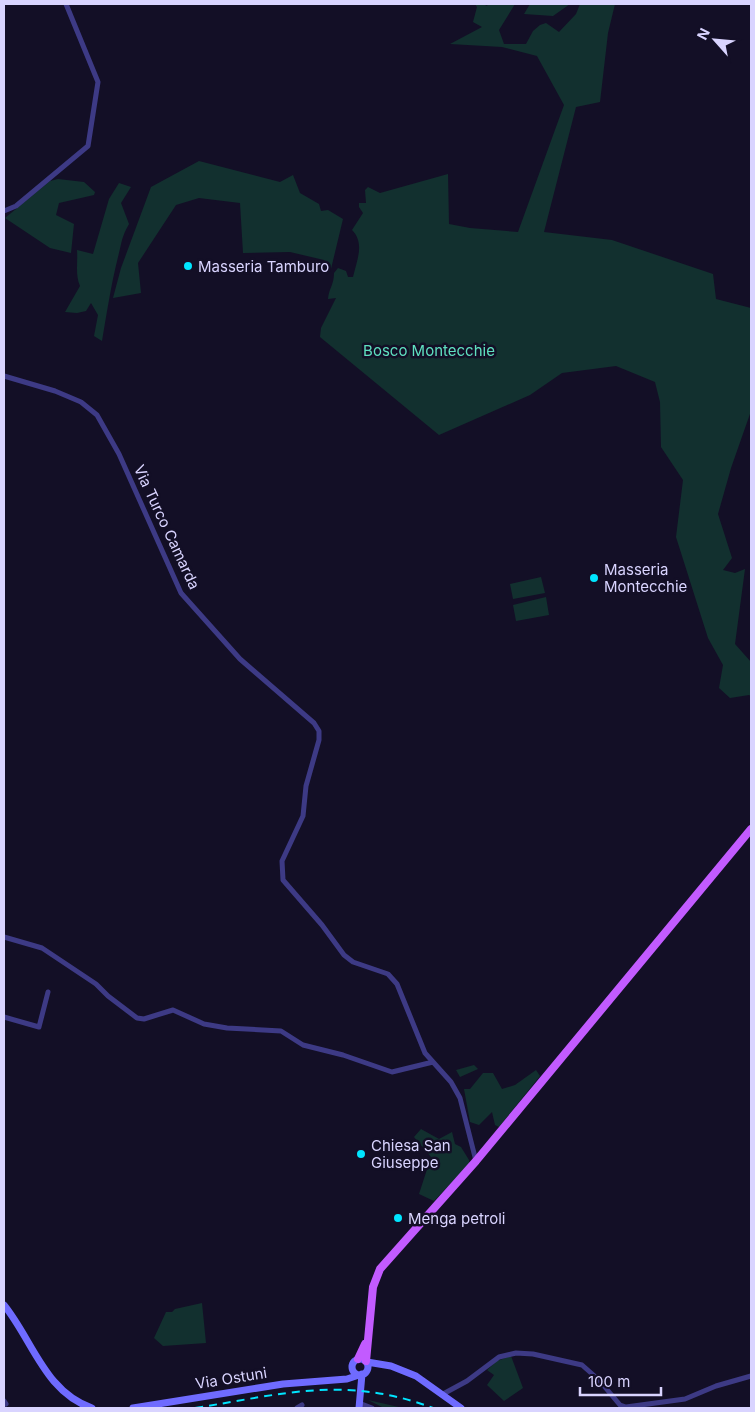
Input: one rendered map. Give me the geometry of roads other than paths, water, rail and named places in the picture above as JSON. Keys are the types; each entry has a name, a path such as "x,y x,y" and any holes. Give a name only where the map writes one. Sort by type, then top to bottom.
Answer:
{"main road":[{"path":"360,1407 373,1287 380,1269 476,1161 751,829"},
{"path":"5,1307 58,1388 78,1403 92,1408"},
{"path":"333,1379 346,1373 358,1359 367,1338"},
{"path":"358,1359 364,1371"},
{"path":"352,1366 354,1372 383,1366 411,1373 461,1408"},
{"name":"Via Ostuni","path":"133,1408 284,1384 347,1379 364,1371"}],"street":[{"path":"4,210 16,206 88,146 98,82 66,4"},
{"name":"Via Turco Camarda","path":"4,376 55,391 81,402 97,415 120,454 181,593 240,659 314,722 319,731 320,740 306,786 303,816 282,862 282,880 322,925 344,955 353,962 392,977 404,999 425,1053 451,1082 460,1098 476,1161"},
{"path":"4,937 42,948 96,984 108,996 138,1018 144,1019 173,1010 204,1024 281,1031 304,1045 343,1055 392,1072 432,1062"},
{"path":"4,1017 38,1026 48,992"},
{"path":"443,1394 467,1381 499,1357 516,1353 533,1354 582,1365 623,1407 685,1399 716,1386 751,1376"},
{"path":"360,1407 372,1408"}],"railway":[{"path":"195,1408 257,1397 314,1390 371,1392 401,1398 433,1408"}],"place":[{"name":"Masseria Tamburo","path":"188,266"},
{"name":"Masseria Montecchie","path":"594,578"},
{"name":"Chiesa San Giuseppe","path":"361,1154"},
{"name":"Menga petroli","path":"398,1218"}],"park label":[{"name":"Bosco Montecchie","path":"429,350"}]}
